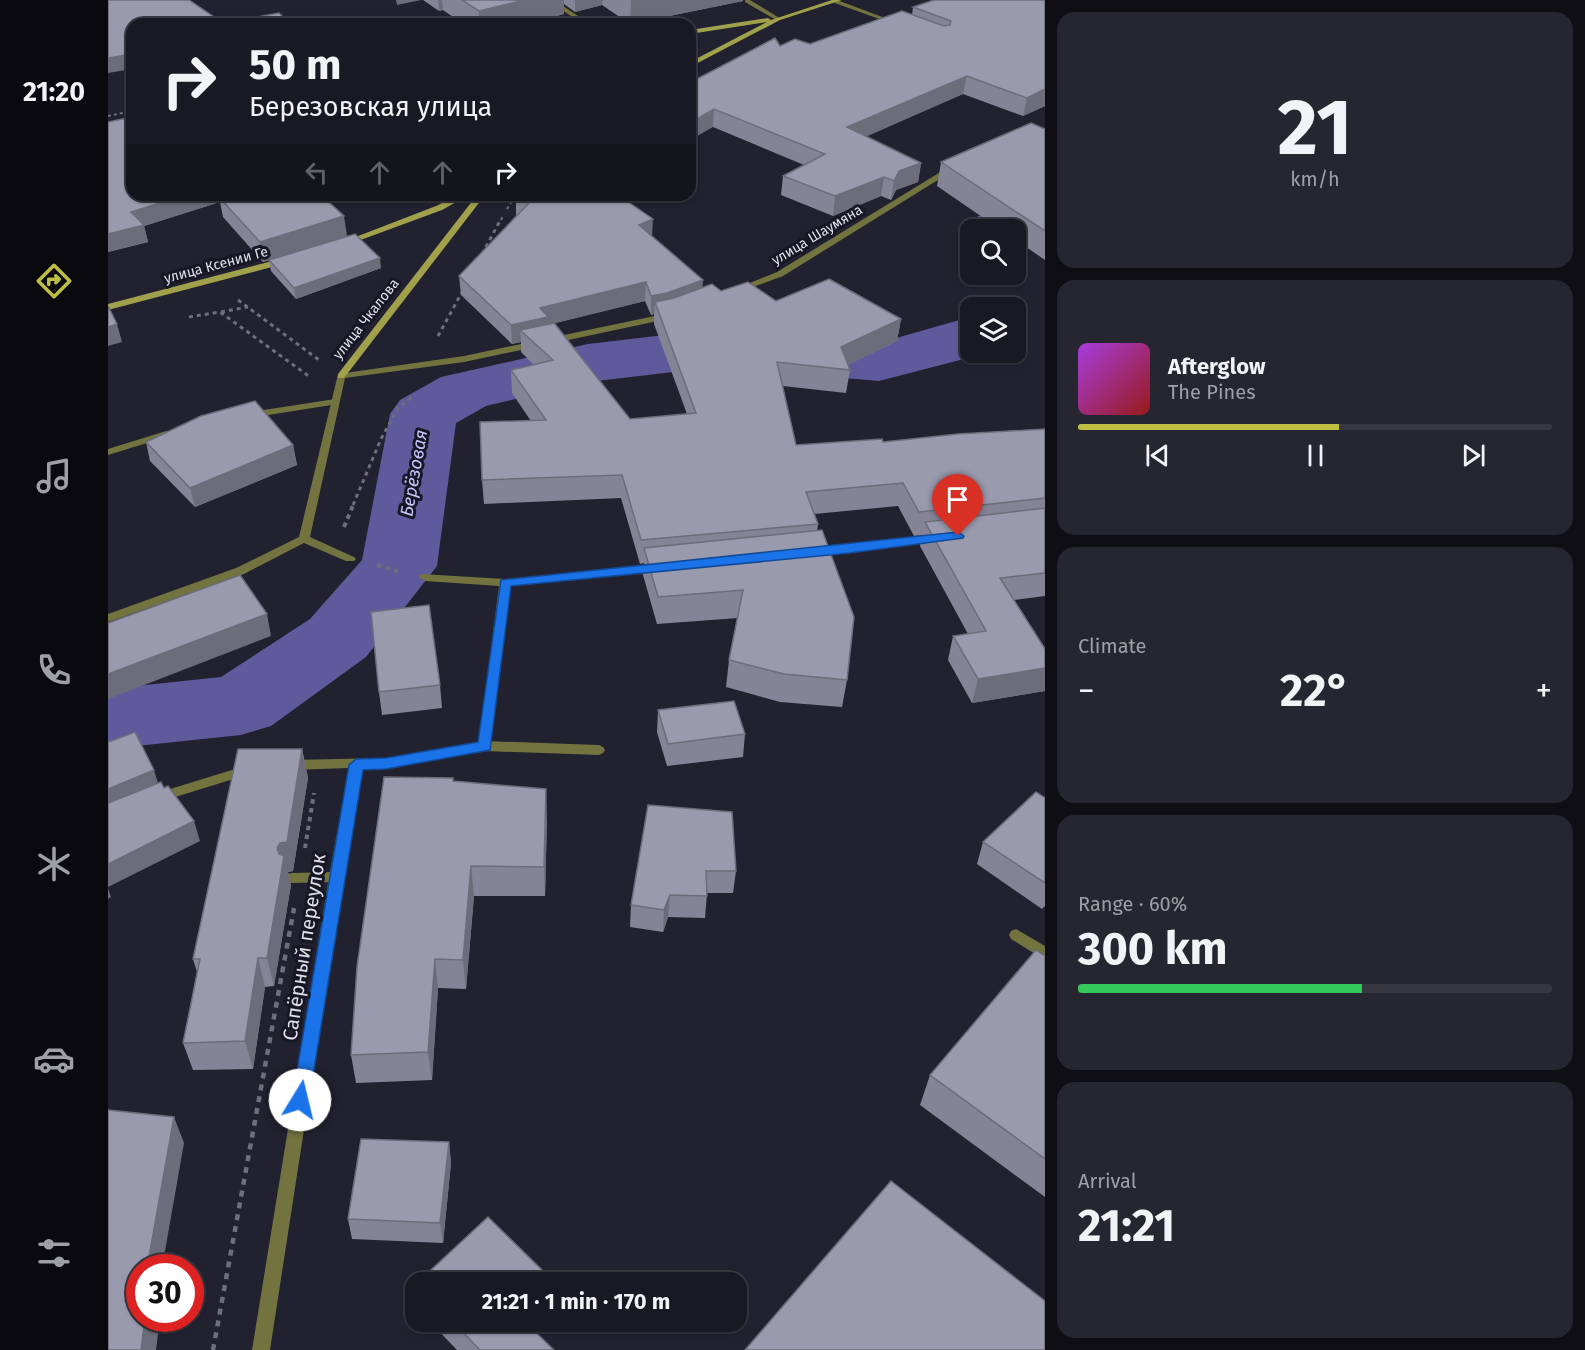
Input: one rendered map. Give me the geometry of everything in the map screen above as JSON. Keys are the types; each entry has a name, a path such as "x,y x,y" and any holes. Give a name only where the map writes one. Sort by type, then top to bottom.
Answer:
{"street":[{"path":"550,0 578,18"},
{"path":"747,1 778,19"},
{"path":"696,31 778,19 837,1 910,28"},
{"path":"696,62 778,19"},
{"name":"улица Шаумяна","path":"725,295 780,274 957,166"},
{"path":"334,246 429,212 452,201"},
{"name":"улица Чкалова","path":"304,539 341,376 476,201"},
{"name":"улица Ксении Ге","path":"108,307 290,259"},
{"path":"341,376 464,359 680,312"},
{"path":"243,417 336,399"},
{"path":"108,452 181,430"},
{"path":"802,554 953,536"},
{"path":"108,618 240,571 304,539 350,559"},
{"path":"425,577 505,583 672,566"},
{"path":"485,746 505,583"},
{"path":"146,803 239,771 318,764 386,764 485,746 599,750"},
{"name":"Сапёрный переулок","path":"261,1350 356,765"},
{"path":"296,878 336,877"},
{"path":"1016,935 1045,954"}],"path":[{"path":"108,116 126,112"},
{"path":"479,260 513,201"},
{"path":"212,281 341,376"},
{"path":"443,328 464,289"},
{"path":"186,317 248,308"},
{"path":"220,312 336,399"},
{"path":"350,559 425,577"},
{"path":"213,1350 318,764"}],"building":[{"path":"108,0 189,0 216,18 126,18 126,55 108,58"},
{"path":"462,0 524,0 479,11"},
{"path":"934,0 1045,0 1045,89 1027,98 967,76 847,127 921,163 899,171 894,181 884,177 835,196 783,176 825,154 714,109 696,120 696,79 775,38 780,46 795,39 810,44 902,11 944,26 950,25 951,21 913,7"},
{"path":"279,13 284,18 251,18"},
{"path":"126,118 126,201 166,201 131,212 144,225 108,234 108,122"},
{"path":"1031,123 1045,129 1045,231 941,162"},
{"path":"223,201 328,201 344,216 260,242"},
{"path":"524,201 627,201 653,219 639,225 703,280 667,293 651,296 646,282 540,308 548,317 511,325 459,276 529,203"},
{"path":"355,234 380,258 294,288 269,260"},
{"path":"829,279 901,319 841,347 850,370 777,362 796,445 882,439 883,442 958,434 1045,429 1045,498 919,512 903,483 806,492 818,524 641,540 622,475 482,480 480,422 546,420 511,370 553,360 520,330 554,323 630,419 696,413 655,302 674,298 712,284 721,291 748,282 776,301"},
{"path":"108,306 117,324 108,327"},
{"path":"255,401 293,445 190,488 146,442 201,416"},
{"path":"1045,508 1045,573 1000,578 1045,649 1045,668 978,679 953,636 986,631 925,522"},
{"path":"822,530 854,617 847,680 784,674 729,660 743,590 658,597 644,548"},
{"path":"240,575 267,614 108,674 108,623"},
{"path":"429,605 440,685 379,692 371,612"},
{"path":"734,701 745,734 668,744 658,710"},
{"path":"135,732 154,770 108,789 108,742"},
{"path":"238,749 302,749 287,842 280,843 277,848 279,854 284,856 267,958 258,958 245,1041 183,1043 200,959 193,959"},
{"path":"384,777 453,778 453,781 546,789 544,867 471,866 463,960 435,959 428,1052 351,1055 357,967"},
{"path":"161,782 164,788 168,786 194,821 108,864 108,803"},
{"path":"1036,792 1045,798 1045,883 983,842"},
{"path":"648,805 732,812 736,871 706,871 707,896 670,895 664,910 631,905"},
{"path":"1036,950 1045,956 1045,1159 930,1075"},
{"path":"108,1110 174,1117 150,1254 126,1254 126,1332 143,1332 141,1350 108,1350"},
{"path":"361,1139 449,1142 440,1223 348,1219"},
{"path":"891,1181 1045,1301 1045,1350 745,1350"},
{"path":"488,1217 542,1270 540,1272 429,1272"},
{"path":"463,1332 535,1332 554,1350 480,1350"}],"waterway":[{"name":"Берёзовая","path":"1021,219 1045,209"},
{"name":"Берёзовая","path":"108,719 241,705 338,638 399,566 424,414 464,391 588,363 716,348 879,362 960,341"}],"route":[{"path":"300,1100 356,765 386,764 485,746 505,583 958,536"}]}
